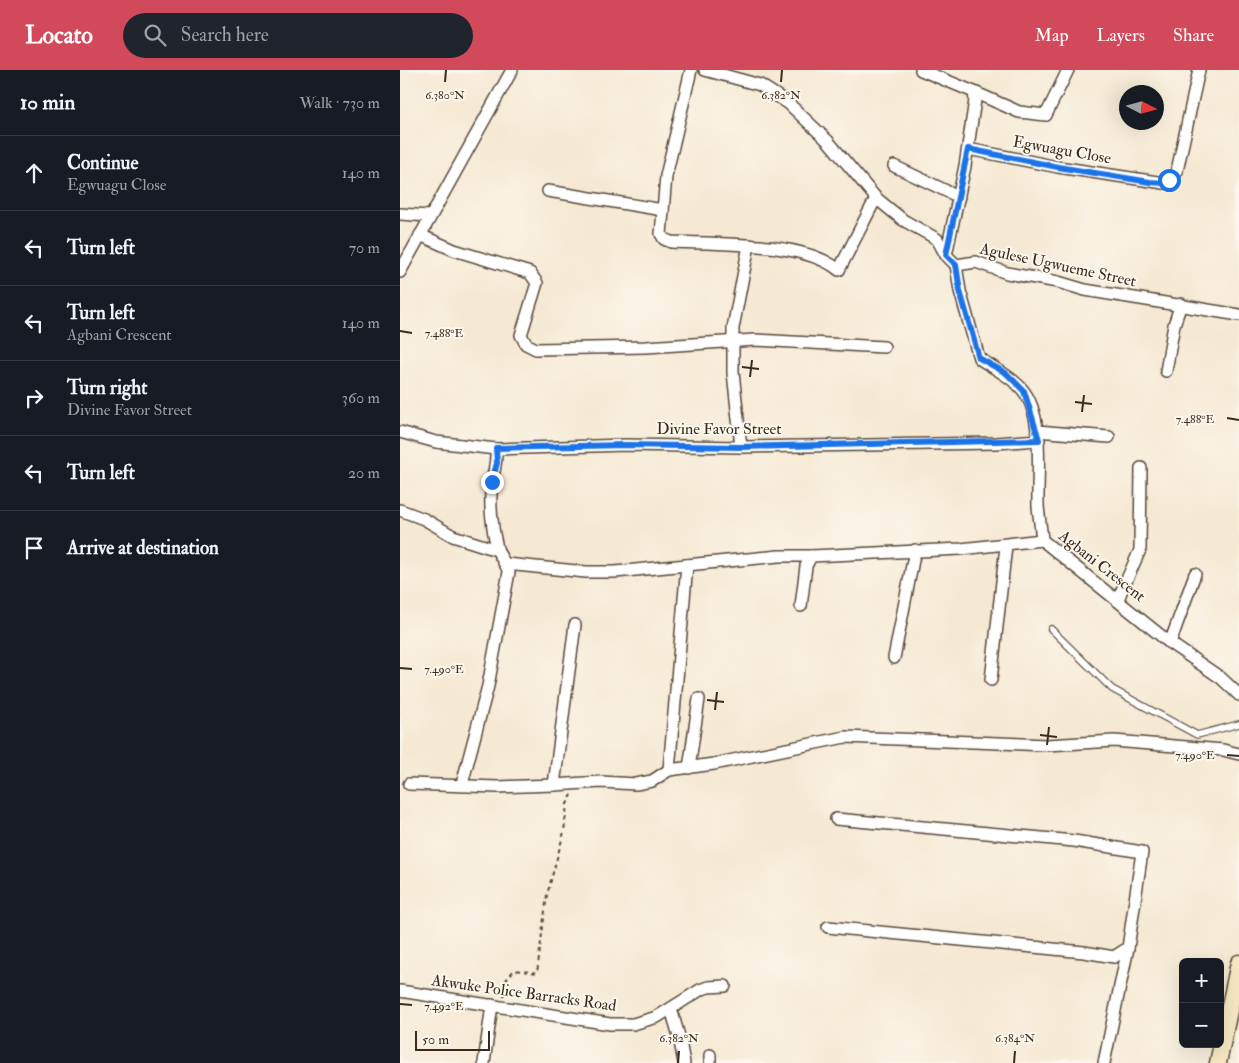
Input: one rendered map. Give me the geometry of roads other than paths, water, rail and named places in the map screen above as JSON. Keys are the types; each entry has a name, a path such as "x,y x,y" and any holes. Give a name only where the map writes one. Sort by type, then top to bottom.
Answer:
{"main road":[{"path":"1218,1063 1239,963"}],"street":[{"path":"400,272 512,70"},
{"path":"691,70 666,176 661,234 664,239 671,242 749,245 816,256 839,270 876,198"},
{"name":"Agulese Ugwueme Street","path":"705,70 760,85 788,103 828,141 876,198 903,220 937,239 946,255 956,265 976,262 1007,274 1058,282 1085,290 1181,304 1239,315"},
{"path":"921,70 1019,112 1046,115 1068,70"},
{"name":"Egwuagu Close","path":"968,149 1058,167 1164,183 1174,177 1177,171 1200,70"},
{"path":"946,255 968,149 975,100 974,92"},
{"path":"894,166 959,197"},
{"path":"548,191 663,210"},
{"path":"400,214 430,216"},
{"path":"420,235 454,250 530,274 535,278 537,283 521,335 526,344 536,349 646,347 733,340 788,340 884,347"},
{"path":"740,447 733,372 733,340 738,296 749,245"},
{"name":"Agbani Crescent","path":"956,265 960,291 979,358 1006,373 1024,391 1038,436 1038,505 1042,540 1118,599 1170,643 1221,678 1239,695"},
{"path":"1166,371 1174,325 1181,304"},
{"name":"Divine Favor Street","path":"400,432 436,442 496,448 626,445 740,447 1038,436 1109,437"},
{"path":"462,784 488,686 507,586 508,572 506,564 497,550 492,504 492,482 497,463 496,448"},
{"path":"1118,599 1140,550 1141,468"},
{"path":"400,510 424,519 453,536 497,550"},
{"path":"506,564 586,572 616,572 779,556 1006,546 1023,541 1042,540"},
{"path":"991,680 1006,546"},
{"path":"894,658 916,550"},
{"path":"801,606 806,566 811,556"},
{"path":"669,770 687,565"},
{"path":"1170,643 1195,574"},
{"path":"554,785 575,625"},
{"path":"689,768 699,699"},
{"path":"409,784 462,784 498,787 578,785 601,782 619,784 644,783 652,781 669,770 689,768 845,737 1047,745 1114,741 1223,750 1239,754"},
{"path":"836,819 1074,841 1142,852 1128,948 1104,1063"},
{"path":"828,927 1084,952 1114,957 1128,948"},
{"name":"Akwuke Police Barracks Road","path":"400,991 610,1024 633,1024 657,1017 681,1000 700,990 708,987 725,986"},
{"path":"484,1063 492,1005"},
{"path":"670,1009 678,1031 684,1063"}],"lane":[{"path":"1051,629 1112,688 1197,735 1239,724"},
{"path":"1195,748 1197,735"}]}
